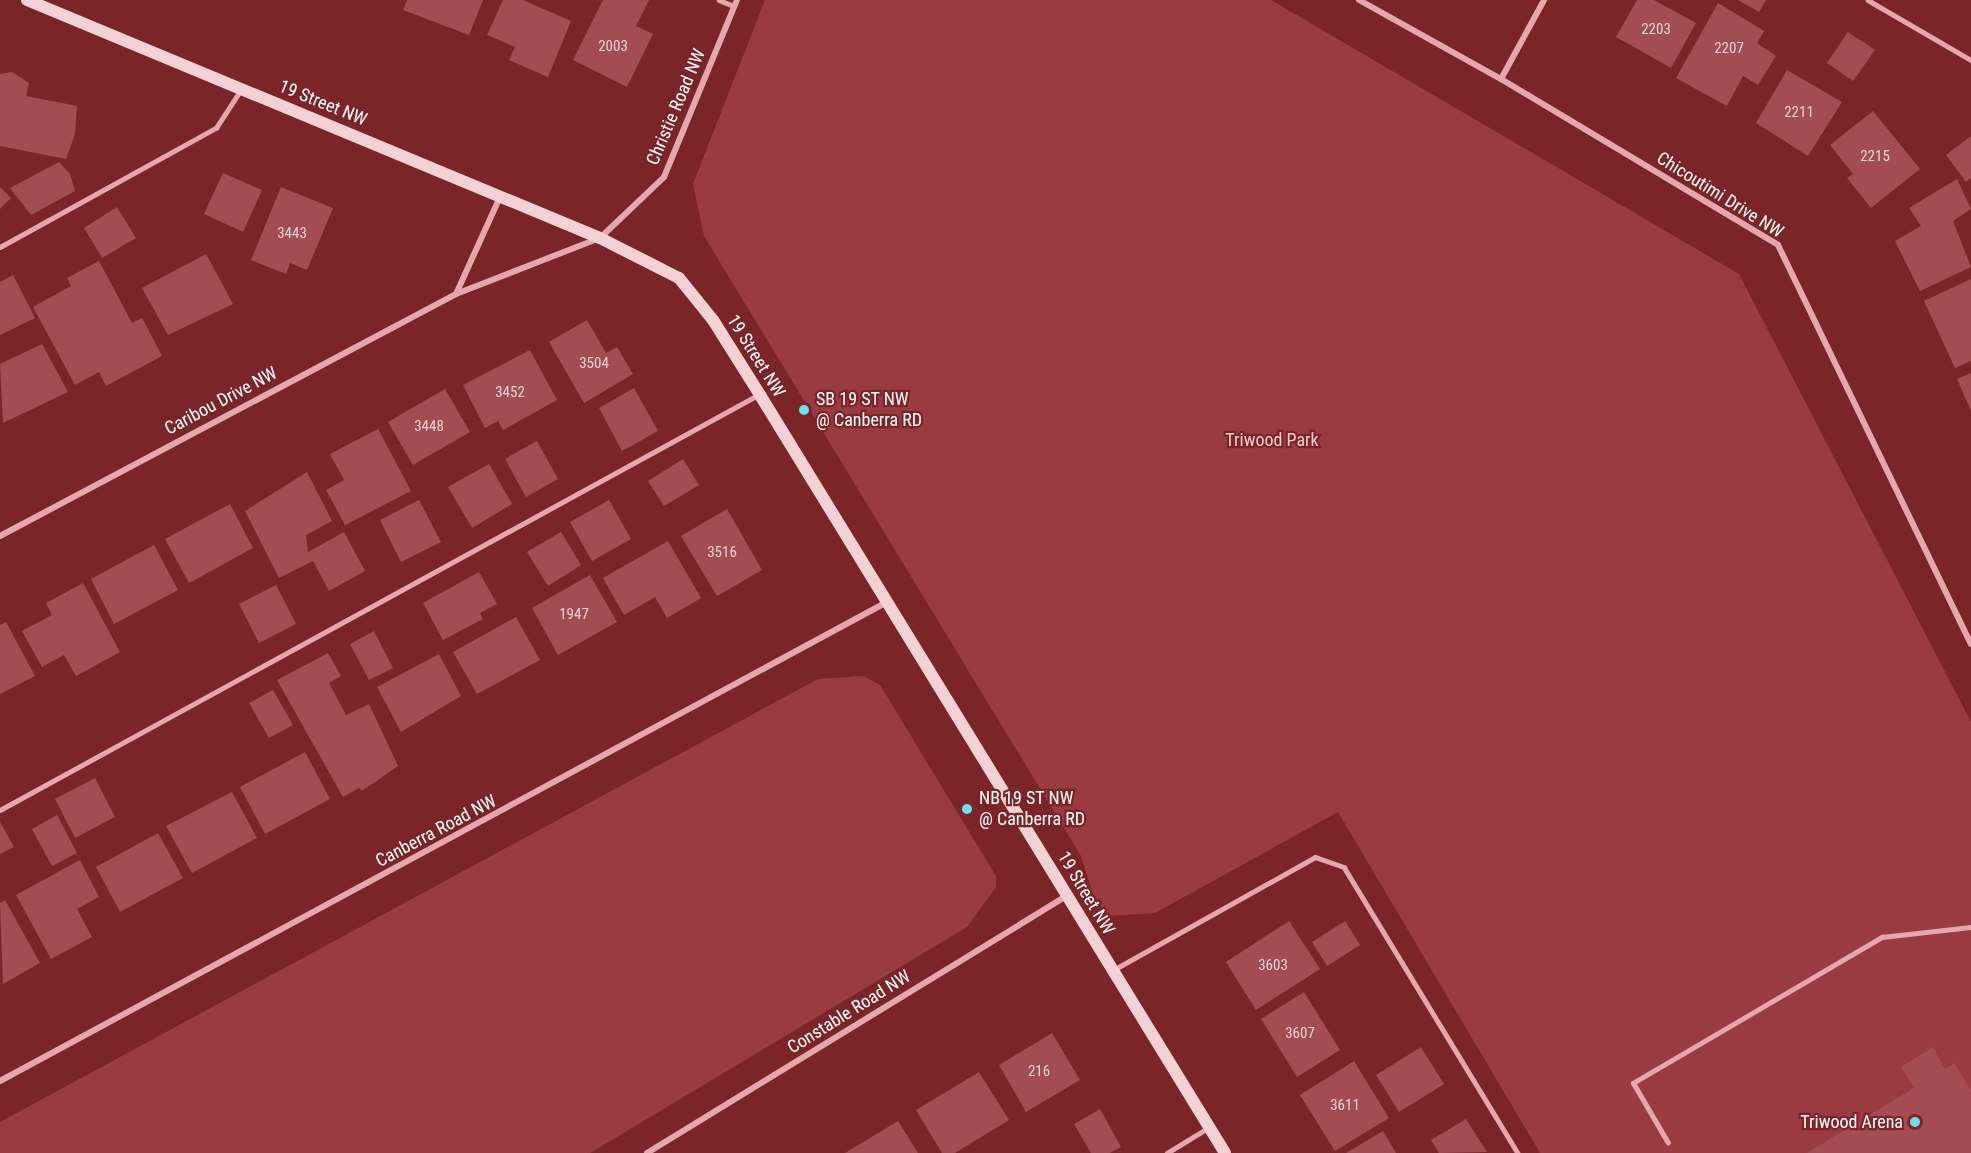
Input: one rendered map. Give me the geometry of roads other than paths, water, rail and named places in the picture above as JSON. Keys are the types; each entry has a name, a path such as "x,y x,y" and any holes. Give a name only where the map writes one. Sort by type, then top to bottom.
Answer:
{"street":[{"name":"19 Street NW","path":"27,0 600,238 679,278 708,313 760,395 885,603 1067,896 1111,972 1225,1153"},
{"name":"Chicoutimi Drive NW","path":"1359,0 1502,79 1778,245 1971,644"},
{"path":"1502,79 1544,0"},
{"name":"Christie Road NW","path":"600,238 664,177 735,3"},
{"path":"456,294 500,196"},
{"name":"Caribou Drive NW","path":"0,536 456,294 600,238"},
{"name":"Canberra Road NW","path":"0,1081 885,603"},
{"name":"Constable Road NW","path":"647,1153 1067,896"}],"lane":[{"path":"719,0 735,3"},
{"path":"1868,0 1971,60"},
{"path":"0,247 216,128 241,89"},
{"path":"0,810 760,395"},
{"path":"1111,972 1315,857 1344,867 1518,1153"},
{"path":"1668,1143 1633,1083 1882,937 1971,927"},
{"path":"1167,1153 1209,1127"}],"place":[{"name":"SB 19 ST NW @ Canberra RD","path":"804,410"},
{"name":"NB 19 ST NW @ Canberra RD","path":"967,809"},
{"name":"Triwood Arena","path":"1915,1122"}],"park label":[{"name":"Triwood Park","path":"1272,440"}]}
